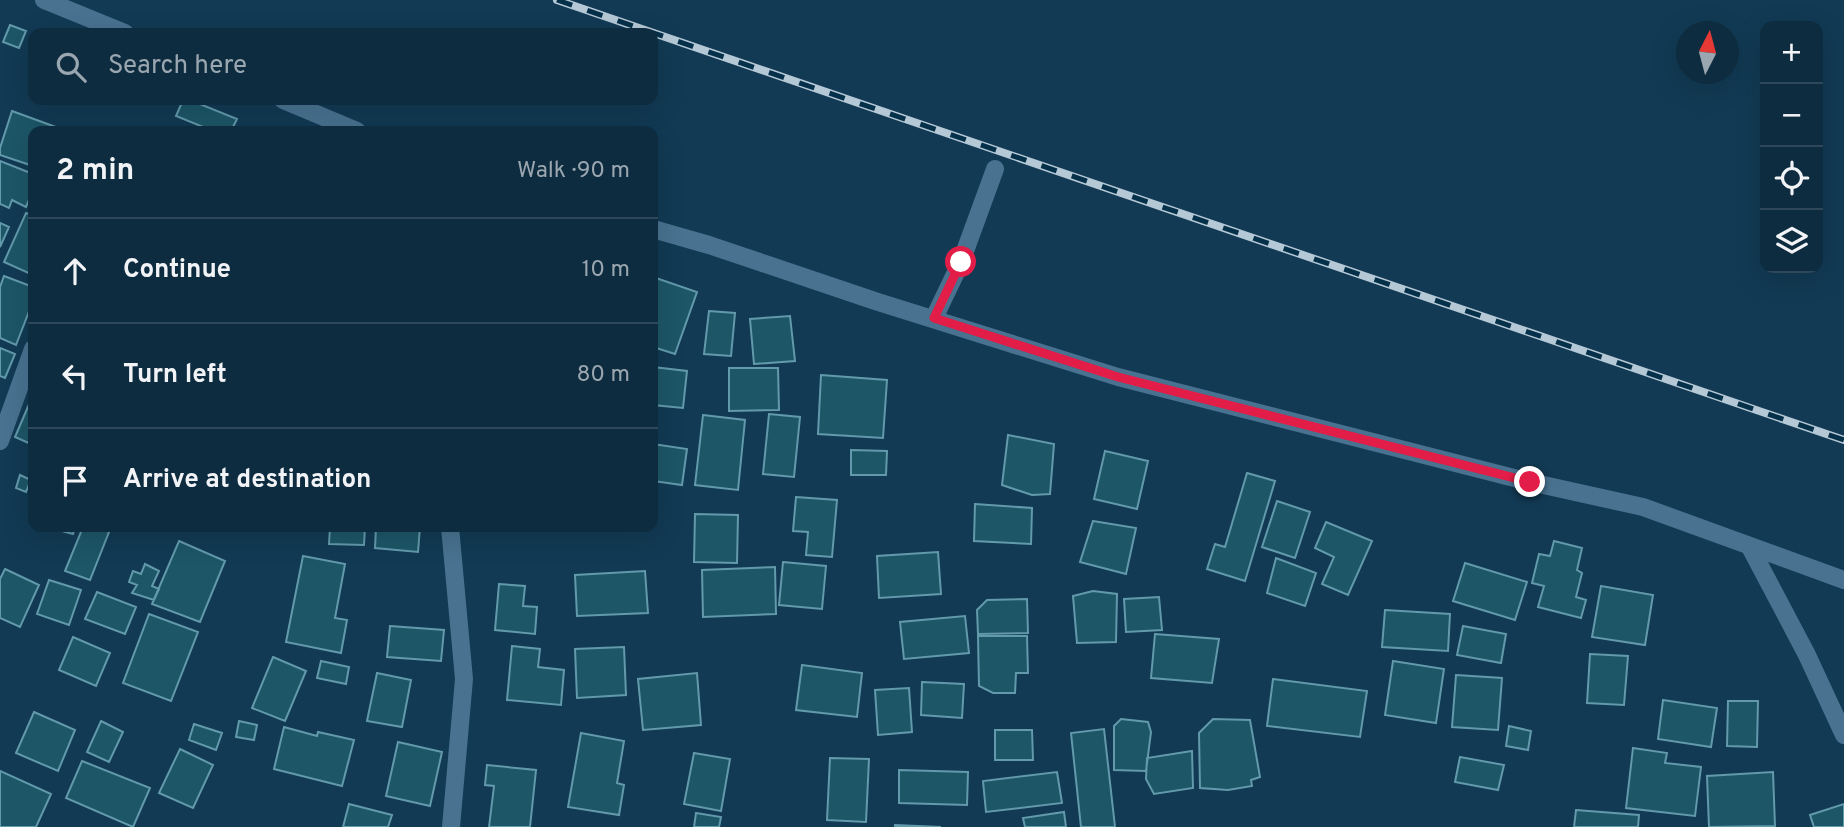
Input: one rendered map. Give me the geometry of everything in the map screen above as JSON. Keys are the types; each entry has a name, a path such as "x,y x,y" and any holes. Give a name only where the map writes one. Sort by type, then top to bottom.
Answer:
{"street":[{"path":"44,0 113,28"},
{"path":"295,105 345,126"},
{"path":"934,318 961,262 995,169"},
{"path":"658,230 1118,377 1530,482 1643,507 1844,580"},
{"path":"0,441 28,363"},
{"path":"450,532 464,679 452,827"},
{"path":"1751,547 1807,655 1844,735"}],"building":[{"path":"10,25 26,31 19,48 3,42"},
{"path":"181,105 202,105 237,119 234,126 201,126 176,116"},
{"path":"12,111 53,126 28,126 28,164 0,155"},
{"path":"0,161 28,172 28,202 26,207 12,200 9,208 0,204"},
{"path":"26,213 28,214 28,273 4,262"},
{"path":"0,223 9,227 0,247"},
{"path":"4,276 28,285 28,314 16,345 0,338 0,287"},
{"path":"658,279 697,292 675,354 658,349"},
{"path":"709,311 735,313 731,356 704,354"},
{"path":"790,316 795,361 754,364 750,319"},
{"path":"0,348 15,354 5,378 0,376"},
{"path":"658,368 687,371 683,408 658,406"},
{"path":"729,368 778,368 779,410 729,411"},
{"path":"821,375 887,380 883,438 818,434"},
{"path":"28,407 28,443 15,437"},
{"path":"769,414 800,417 794,477 763,474"},
{"path":"703,415 745,420 738,490 695,485"},
{"path":"1008,435 1054,444 1050,494 1032,495 1002,485"},
{"path":"658,445 687,449 682,485 658,482"},
{"path":"851,450 887,451 886,475 851,475"},
{"path":"1105,451 1148,461 1137,509 1094,499"},
{"path":"1247,473 1275,481 1245,581 1207,569 1215,544 1225,547"},
{"path":"20,475 28,479 26,492 16,488"},
{"path":"796,497 837,500 832,557 806,555 808,532 793,531"},
{"path":"1277,501 1310,512 1295,558 1262,547"},
{"path":"975,504 1032,508 1031,544 974,541"},
{"path":"695,514 738,515 737,563 694,562"},
{"path":"1093,521 1136,528 1126,574 1080,562"},
{"path":"1326,522 1372,541 1348,595 1322,584 1334,557 1315,548"},
{"path":"81,532 109,532 90,580 65,571"},
{"path":"330,532 365,532 364,545 329,544"},
{"path":"376,532 420,532 418,552 375,548"},
{"path":"179,541 225,561 200,622 152,604"},
{"path":"1554,541 1582,548 1577,570 1582,573 1576,597 1586,600 1581,618 1538,607 1544,586 1532,583 1539,554 1550,556"},
{"path":"938,552 941,594 879,598 877,556"},
{"path":"303,556 345,564 335,618 347,620 341,653 286,642"},
{"path":"1276,558 1316,573 1305,606 1267,593"},
{"path":"783,562 826,566 822,609 779,605"},
{"path":"1465,563 1527,582 1515,620 1453,601"},
{"path":"145,564 159,571 152,586 159,589 154,600 132,593 137,585 129,582 133,571 141,574"},
{"path":"775,567 776,614 703,617 702,570"},
{"path":"5,569 39,585 20,627 0,618 0,579"},
{"path":"645,571 648,613 577,616 575,575"},
{"path":"49,580 81,590 69,625 37,614"},
{"path":"499,584 525,586 523,606 537,607 535,634 495,630"},
{"path":"1601,586 1653,595 1645,645 1592,637"},
{"path":"1093,591 1117,594 1116,642 1077,643 1073,596"},
{"path":"97,592 136,607 125,634 85,619"},
{"path":"1159,597 1162,630 1126,632 1124,599"},
{"path":"1027,599 1028,633 978,634 977,610 987,600"},
{"path":"1385,610 1450,614 1448,651 1382,647"},
{"path":"149,614 198,632 171,701 123,683"},
{"path":"965,616 969,653 904,659 900,622"},
{"path":"390,626 444,630 441,661 387,657"},
{"path":"1463,626 1506,634 1501,663 1457,655"},
{"path":"1155,634 1219,639 1212,683 1151,678"},
{"path":"978,636 1027,636 1028,673 1016,673 1015,693 993,693 979,686"},
{"path":"73,637 110,653 96,686 59,670"},
{"path":"512,646 540,649 538,667 564,670 561,705 507,700"},
{"path":"624,647 626,695 577,698 575,649"},
{"path":"1590,654 1628,656 1624,705 1587,703"},
{"path":"273,657 306,671 285,721 252,708"},
{"path":"321,661 349,667 346,684 317,678"},
{"path":"1393,661 1444,669 1436,723 1385,715"},
{"path":"802,665 862,673 857,717 796,710"},
{"path":"377,673 411,680 402,727 367,721"},
{"path":"697,673 701,725 643,730 638,679"},
{"path":"1456,675 1502,678 1498,730 1452,727"},
{"path":"1273,679 1367,691 1360,737 1267,726"},
{"path":"922,682 964,684 962,718 921,715"},
{"path":"909,688 912,732 878,735 875,690"},
{"path":"1663,700 1717,708 1711,747 1658,739"},
{"path":"1728,701 1758,701 1757,747 1727,746"},
{"path":"34,712 75,730 58,771 16,753"},
{"path":"1121,719 1148,722 1151,732 1146,771 1114,770 1114,726"},
{"path":"1213,719 1250,720 1260,777 1251,780 1252,786 1228,790 1200,788 1199,733"},
{"path":"101,721 123,732 109,762 87,752"},
{"path":"239,721 257,725 254,740 236,737"},
{"path":"194,724 222,733 216,750 189,740"},
{"path":"1509,726 1531,731 1528,750 1506,746"},
{"path":"284,727 317,736 318,732 354,740 342,786 274,769"},
{"path":"1104,729 1115,827 1081,827 1071,733"},
{"path":"995,730 1032,730 1033,760 995,760"},
{"path":"581,733 624,741 617,783 624,785 619,815 568,807"},
{"path":"398,742 442,752 430,806 386,796"},
{"path":"1633,748 1667,753 1665,763 1701,767 1695,816 1626,808"},
{"path":"180,749 213,765 193,808 159,793"},
{"path":"1192,751 1193,788 1154,794 1146,779 1147,758"},
{"path":"694,753 730,759 721,811 684,804"},
{"path":"1460,757 1504,765 1498,790 1455,782"},
{"path":"830,758 869,759 866,822 827,820"},
{"path":"82,761 150,788 133,827 66,798"},
{"path":"487,765 536,770 530,827 489,827 494,786 485,785"},
{"path":"899,770 968,772 967,805 899,803"},
{"path":"0,771 51,794 36,827 0,827"},
{"path":"1057,772 1062,803 986,812 983,781"},
{"path":"1773,772 1775,826 1709,827 1707,776"},
{"path":"349,804 392,815 388,827 343,827"},
{"path":"1844,804 1844,827 1814,827 1810,815"},
{"path":"1576,810 1639,815 1638,827 1574,827"},
{"path":"1064,812 1066,827 1025,827 1023,818"},
{"path":"696,813 721,817 719,827 694,827"},
{"path":"895,825 941,827 895,827"}],"railway":[{"path":"557,0 639,28"},
{"path":"658,35 1844,440"}],"route":[{"path":"961,262 934,318 1118,377 1530,482"}]}
